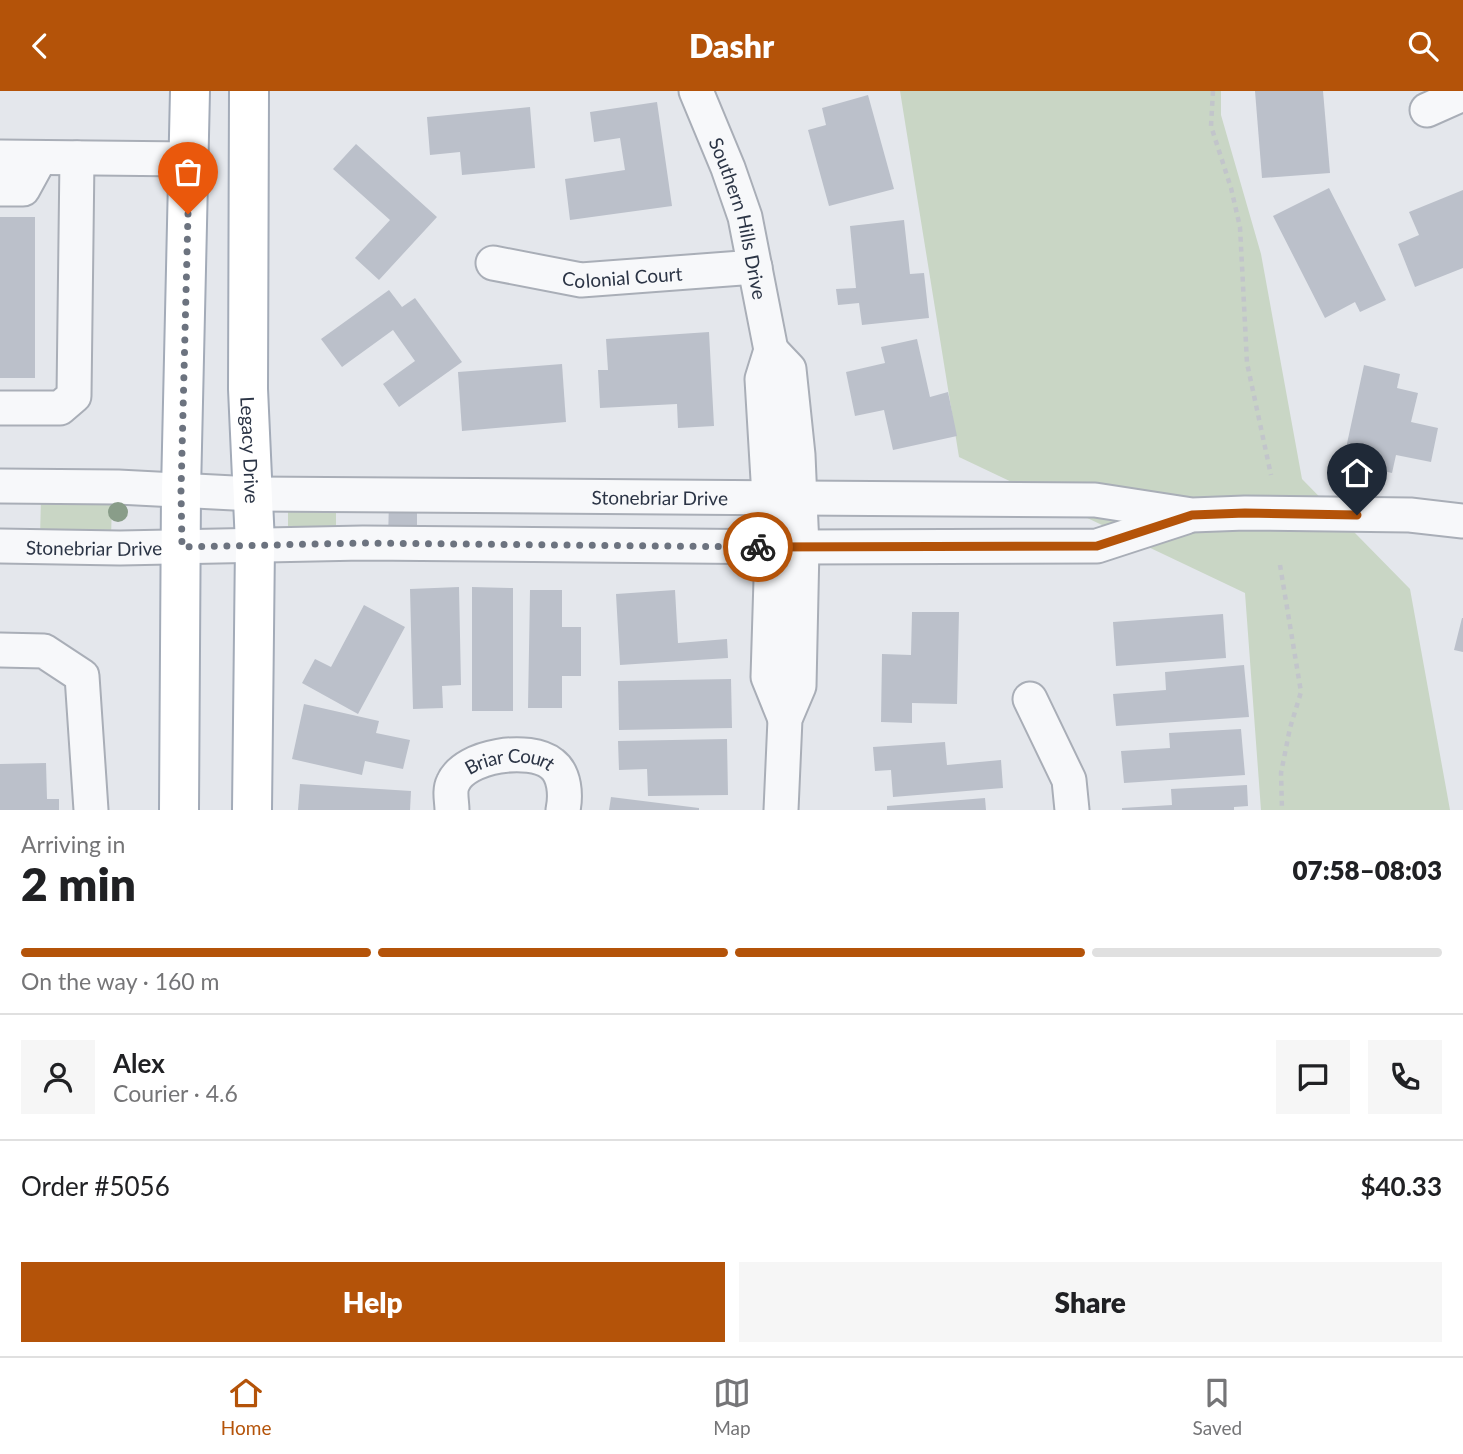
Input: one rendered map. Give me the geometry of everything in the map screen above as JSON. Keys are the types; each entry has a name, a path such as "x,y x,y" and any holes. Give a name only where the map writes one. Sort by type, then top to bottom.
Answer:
{"main road":[{"path":"179,810 181,491 190,91"},
{"name":"Legacy Drive","path":"248,91 248,389 255,544 252,810"}],"street":[{"name":"Southern Hills Drive","path":"696,91 745,217 771,350 762,379 786,523 768,677 785,719 781,810"},
{"path":"1427,110 1463,94"},
{"path":"0,157 189,159"},
{"path":"0,189 23,189 40,158"},
{"path":"0,408 60,408 74,396 77,158"},
{"name":"Colonial Court","path":"493,263 581,280 755,267"},
{"name":"Stonebriar Drive","path":"0,486 118,487 786,523 1097,546 1192,515"},
{"name":"Stonebriar Drive","path":"0,546 182,547 363,543 786,523 1095,500 1192,515 1410,515 1463,521"},
{"path":"0,650 44,651 82,676 91,810"},
{"path":"1031,699 1069,779 1072,810"},
{"name":"Briar Court","path":"452,810 453,783 461,772 483,759 511,756 530,757 553,764 561,777 564,790 563,810"}],"path":[{"path":"1213,91 1211,126 1231,188 1240,227 1247,363 1271,475"},
{"path":"1280,565 1301,692 1281,773 1282,810"}],"green space":[{"path":"900,91 1221,91 1221,115 1261,254 1302,479 1410,589 1450,810 1261,810 1245,593 959,457"},
{"path":"41,499 112,501 111,539 40,537"},
{"path":"288,504 336,505 336,529 288,529"}],"building":[{"path":"1255,91 1323,91 1330,173 1262,178"},
{"path":"868,95 894,189 829,206 808,130 826,125 822,108"},
{"path":"657,102 672,206 570,220 565,179 625,170 620,138 594,142 590,112"},
{"path":"530,107 535,168 462,175 460,152 430,155 427,117"},
{"path":"356,144 437,217 379,280 355,258 390,220 333,169"},
{"path":"1329,188 1386,300 1360,312 1355,302 1325,318 1273,216"},
{"path":"1463,190 1463,268 1415,287 1398,244 1419,235 1409,212"},
{"path":"0,217 35,217 35,378 0,378"},
{"path":"904,220 910,274 924,273 929,318 862,325 859,303 838,305 836,289 856,288 850,226"},
{"path":"389,290 402,307 415,298 462,362 399,407 383,384 415,361 393,330 342,367 321,339"},
{"path":"709,332 714,426 678,428 677,404 600,408 598,370 608,370 606,339"},
{"path":"917,339 930,397 948,392 957,436 893,450 884,410 855,416 846,372 885,363 881,347"},
{"path":"562,364 566,422 462,431 458,372"},
{"path":"1364,365 1400,374 1397,388 1418,393 1411,422 1438,428 1431,462 1396,455 1392,473 1343,462"},
{"path":"389,500 417,500 417,541 388,541"},
{"path":"459,587 461,685 442,686 443,708 413,709 410,589"},
{"path":"472,587 513,588 513,711 472,711"},
{"path":"530,590 562,590 562,627 581,627 581,676 562,676 562,708 528,708"},
{"path":"675,590 678,643 727,639 728,658 620,665 616,594"},
{"path":"364,605 405,627 358,714 302,683 315,659 331,667"},
{"path":"912,612 959,612 957,704 912,703 912,723 881,722 882,654 911,655"},
{"path":"1223,614 1226,658 1116,666 1113,622"},
{"path":"1463,618 1463,652 1454,650"},
{"path":"1244,665 1249,717 1116,726 1113,694 1166,690 1165,672"},
{"path":"731,679 732,728 619,730 618,681"},
{"path":"304,704 379,721 376,733 410,740 403,769 365,761 362,775 292,759"},
{"path":"1241,729 1245,775 1124,783 1121,751 1170,748 1169,733"},
{"path":"727,739 728,795 648,796 647,769 619,770 618,741"},
{"path":"945,742 947,765 1001,760 1003,788 893,797 891,770 875,771 873,747"},
{"path":"46,763 47,799 59,799 59,810 0,810 0,764"},
{"path":"300,784 411,791 410,810 298,810"},
{"path":"1247,785 1248,806 1234,807 1234,810 1122,810 1172,805 1171,789"},
{"path":"611,797 699,808 699,810 609,810"},
{"path":"985,798 986,810 887,810 887,806"}],"way so far":[{"path":"188,214 182,547 363,543 758,547"}],"route":[{"path":"758,547 1097,546 1192,515 1357,515"}]}
